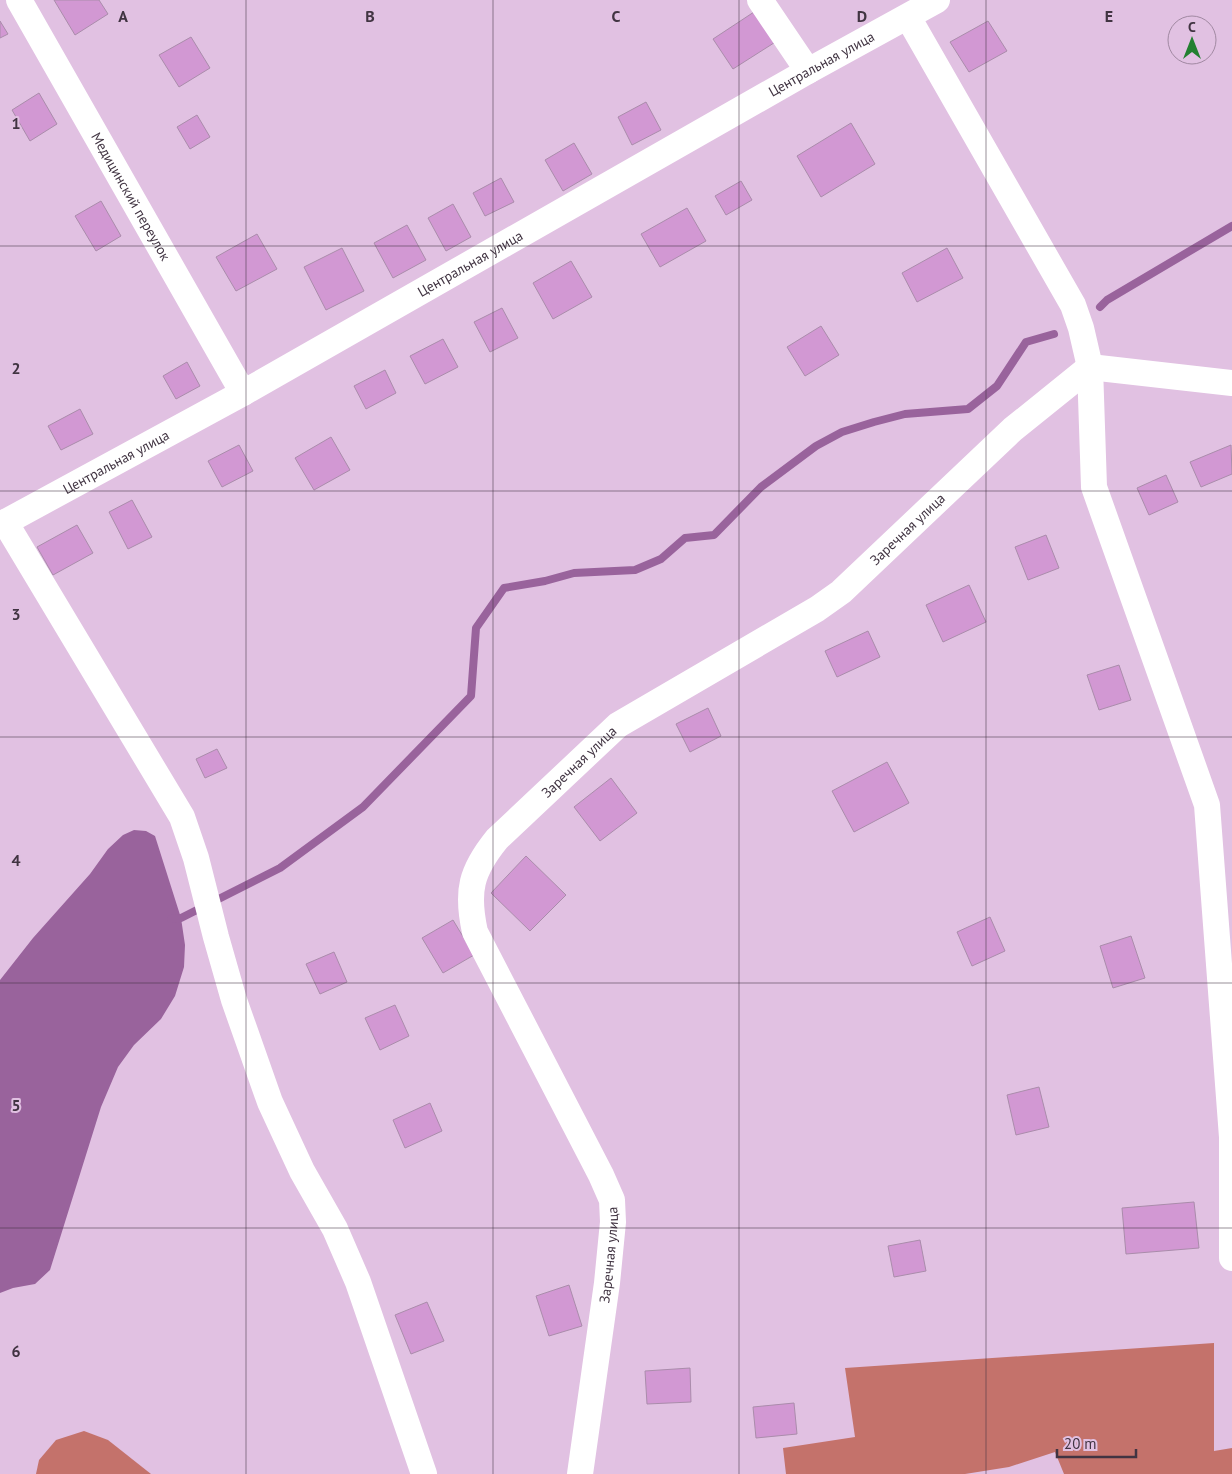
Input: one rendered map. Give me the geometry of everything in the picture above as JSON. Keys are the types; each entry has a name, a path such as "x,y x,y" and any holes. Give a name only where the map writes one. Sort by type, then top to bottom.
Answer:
{"street":[{"name":"Медицинский переулок","path":"19,0 243,393"},
{"path":"760,0 808,71"},
{"name":"Центральная улица","path":"2,523 243,393 808,71 937,0"},
{"path":"908,17 1073,305 1081,328 1090,368 1094,487 1207,805 1232,1137 1232,1258"},
{"path":"1090,368 1232,383"},
{"name":"Заречная улица","path":"580,1474 607,1283 614,1222 612,1200 602,1175 475,932 470,910 470,892 474,875 483,856 497,839 618,725 802,618 841,592 1013,429 1090,368"},
{"path":"2,523 182,817 196,858 234,1000 270,1102 302,1171 335,1229 358,1282 424,1474"}],"shaded area":[{"path":"134,830 146,831 155,836 181,918 185,945 184,967 175,996 161,1019 134,1045 118,1067 101,1107 50,1270 35,1284 13,1288 0,1293 0,980 33,938 90,874 108,849 123,835"},
{"path":"1214,1343 1214,1451 1232,1448 1232,1474 1064,1474 1055,1452 1009,1467 965,1474 786,1474 783,1448 855,1437 845,1368"},
{"path":"84,1431 108,1440 151,1474 36,1474 39,1460 56,1440"}],"building":[{"path":"54,0 99,0 108,14 75,35"},
{"path":"757,10 777,41 733,69 713,39"},
{"path":"0,21 8,34 0,38"},
{"path":"988,21 1007,51 969,72 950,42"},
{"path":"191,37 210,68 179,87 159,55"},
{"path":"39,93 57,124 30,141 12,110"},
{"path":"646,102 661,130 632,145 618,117"},
{"path":"197,115 210,137 190,149 177,127"},
{"path":"851,123 875,164 821,197 797,156"},
{"path":"574,143 592,174 563,191 545,160"},
{"path":"501,178 514,202 485,216 473,193"},
{"path":"741,181 752,200 726,215 715,196"},
{"path":"101,201 121,236 96,251 75,216"},
{"path":"453,204 471,237 446,251 428,218"},
{"path":"687,208 706,241 660,267 641,234"},
{"path":"407,225 426,260 393,278 374,243"},
{"path":"257,234 277,269 236,291 216,257"},
{"path":"342,248 364,291 326,310 304,267"},
{"path":"947,248 963,278 917,302 902,273"},
{"path":"571,261 592,297 553,319 533,283"},
{"path":"502,308 518,338 490,352 474,322"},
{"path":"821,326 839,355 805,376 787,347"},
{"path":"443,339 458,367 425,384 410,356"},
{"path":"187,362 200,386 176,399 163,376"},
{"path":"385,370 396,393 366,409 354,386"},
{"path":"80,409 93,434 61,450 48,426"},
{"path":"331,437 350,470 314,490 295,458"},
{"path":"239,445 253,471 222,487 208,461"},
{"path":"1231,445 1232,474 1201,487 1190,462"},
{"path":"1166,475 1178,502 1149,515 1137,488"},
{"path":"132,500 152,537 128,549 109,512"},
{"path":"77,525 93,553 53,575 37,547"},
{"path":"1046,535 1059,568 1028,580 1015,547"},
{"path":"969,585 986,622 943,642 926,605"},
{"path":"868,631 880,657 837,677 825,651"},
{"path":"1119,665 1131,700 1099,710 1087,675"},
{"path":"708,708 721,736 690,752 676,724"},
{"path":"217,749 227,768 205,778 196,759"},
{"path":"887,762 909,803 854,832 832,791"},
{"path":"611,778 637,813 600,841 574,807"},
{"path":"526,856 566,895 530,931 491,893"},
{"path":"990,917 1005,951 972,966 957,932"},
{"path":"453,920 474,955 443,973 422,938"},
{"path":"1131,936 1145,978 1113,988 1100,946"},
{"path":"334,952 347,982 320,994 306,964"},
{"path":"395,1005 409,1036 380,1050 365,1018"},
{"path":"1039,1087 1049,1127 1016,1135 1007,1095"},
{"path":"430,1103 442,1131 405,1148 393,1120"},
{"path":"1194,1202 1199,1248 1126,1254 1122,1208"},
{"path":"920,1240 926,1271 894,1277 888,1246"},
{"path":"569,1285 582,1326 549,1336 536,1296"},
{"path":"427,1302 444,1341 411,1354 395,1315"},
{"path":"690,1368 691,1402 647,1404 645,1371"},
{"path":"794,1403 797,1434 756,1438 753,1407"}],"waterway":[{"path":"1100,307 1107,300 1232,226"},
{"path":"171,919 181,918 280,868 363,807 471,696 476,628 504,588 545,581 574,573 635,570 661,559 685,538 714,535 761,487 816,446 842,432 905,414 968,409 997,386 1026,342 1054,334"}]}
